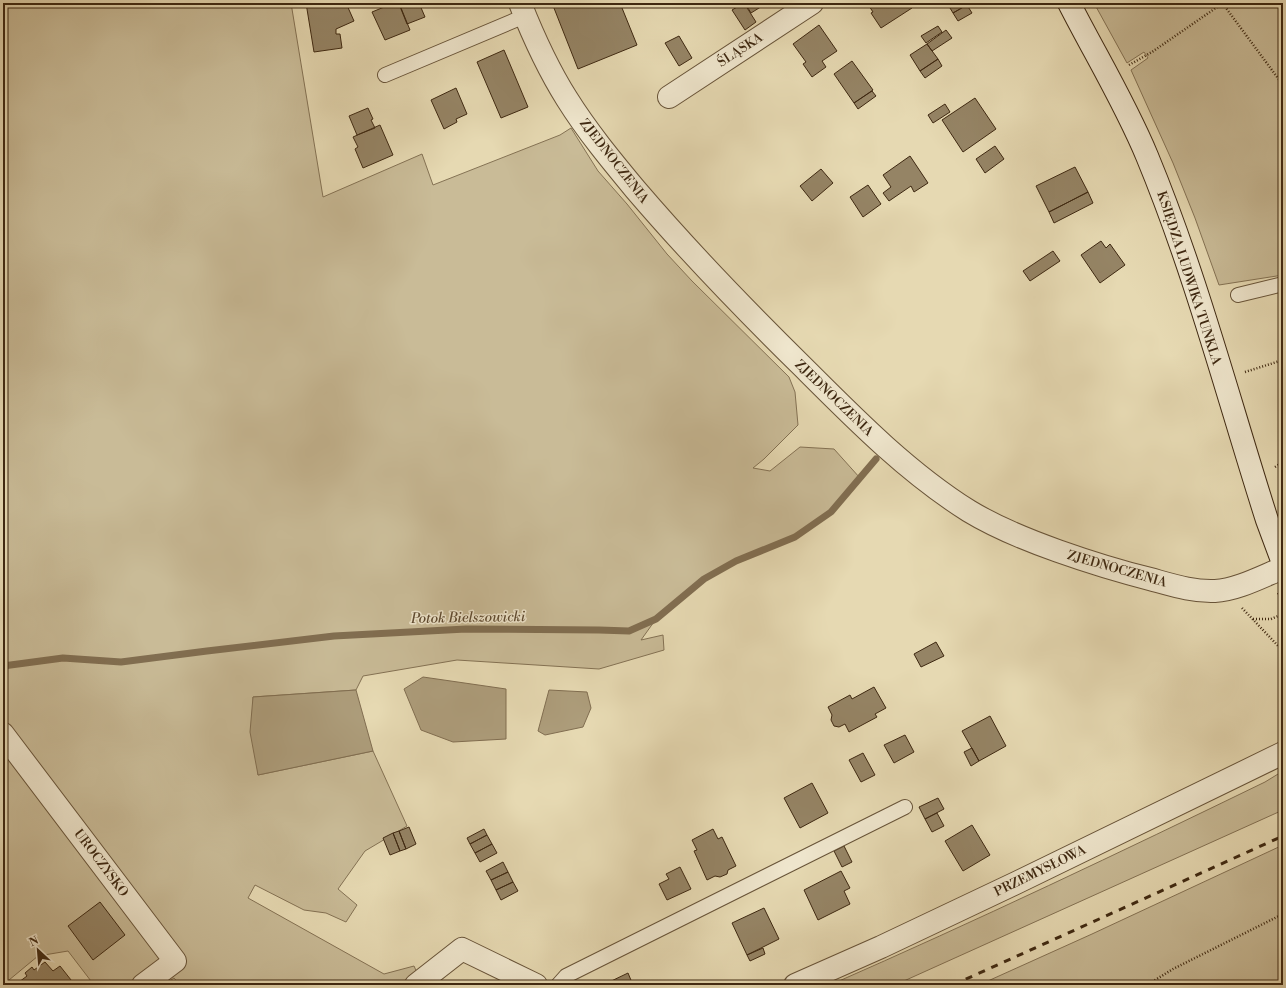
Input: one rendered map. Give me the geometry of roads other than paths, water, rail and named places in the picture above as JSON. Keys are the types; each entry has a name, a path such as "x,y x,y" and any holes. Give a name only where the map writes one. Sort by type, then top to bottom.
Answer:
{"street":[{"name":"ŚLĄSKA","path":"669,97 812,3"},
{"name":"KSIĘDZA LUDWIKA TUNKLA","path":"1069,3 1118,92 1147,155 1180,241 1266,520 1283,563"},
{"name":"ZJEDNOCZENIA","path":"522,9 542,56 567,99 589,131 660,218 703,266 790,354 877,439 926,481 970,512 1016,536 1108,569 1191,590 1217,591 1230,588 1283,568"},
{"name":"UROCZYSKO","path":"3,734 175,961 143,985"},
{"name":"PRZEMYSŁOWA","path":"795,985 881,947 1283,754"},
{"path":"416,985 462,949 536,985"}],"lane":[{"path":"385,75 522,9"},
{"path":"1238,295 1283,284"},
{"path":"558,985 566,976 905,806"}],"waterway":[{"name":"Potok Bielszowicki","path":"3,666 63,658 121,662 334,636 466,629 629,631 656,619 704,579 736,561 795,537 831,512 876,459"}],"railway":[{"path":"953,985 1283,836"}]}
